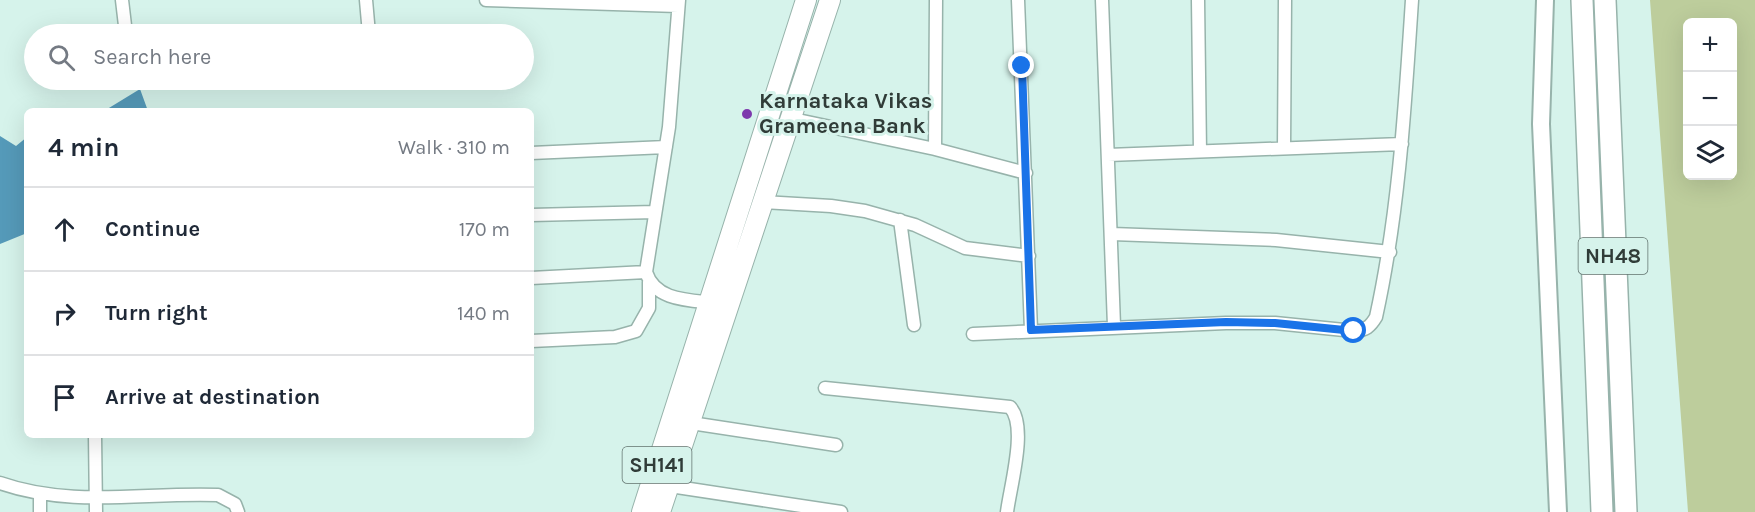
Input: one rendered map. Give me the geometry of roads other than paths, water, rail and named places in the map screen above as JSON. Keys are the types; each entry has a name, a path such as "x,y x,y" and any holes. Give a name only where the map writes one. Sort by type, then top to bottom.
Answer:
{"highway":[{"name":"NH48","path":"1582,0 1602,512"},
{"name":"NH48","path":"1605,0 1626,512"}],"main road":[{"path":"708,302 806,0"},
{"path":"692,423 830,0"},
{"name":"SH141","path":"642,512 708,302"},
{"name":"SH141","path":"660,512 692,423"}],"street":[{"path":"122,0 125,24"},
{"path":"366,0 368,24"},
{"path":"486,0 679,3 666,147 647,277 649,308 636,331 615,337 534,341"},
{"path":"935,149 936,0"},
{"path":"1018,0 1031,330"},
{"path":"1102,0 1114,326"},
{"path":"1198,0 1200,151"},
{"path":"1284,148 1285,0"},
{"path":"973,334 1226,322 1364,330 1371,325 1376,316 1390,252 1402,144 1412,0"},
{"path":"1545,0 1541,124 1558,512"},
{"path":"792,119 935,149 1026,173"},
{"path":"1108,155 1402,144"},
{"path":"534,153 666,147"},
{"path":"763,202 831,206 900,220 965,248 1029,256"},
{"path":"534,215 655,212"},
{"path":"900,220 914,325"},
{"path":"1112,234 1276,240 1390,252"},
{"path":"647,277 657,290 672,297 729,305"},
{"path":"534,278 647,277"},
{"path":"825,388 1010,407 1016,413 1019,432 1007,512"},
{"path":"692,423 836,445"},
{"path":"95,438 96,512"},
{"path":"0,483 40,493 96,498 218,495 235,504 238,512"},
{"path":"670,486 841,512"},
{"path":"40,493 40,512"}],"water":[{"path":"140,90 147,108 109,108"},
{"path":"0,136 16,146 24,139 24,234 0,244"}],"place":[{"name":"Karnataka Vikas Grameena Bank","path":"747,114"}]}
